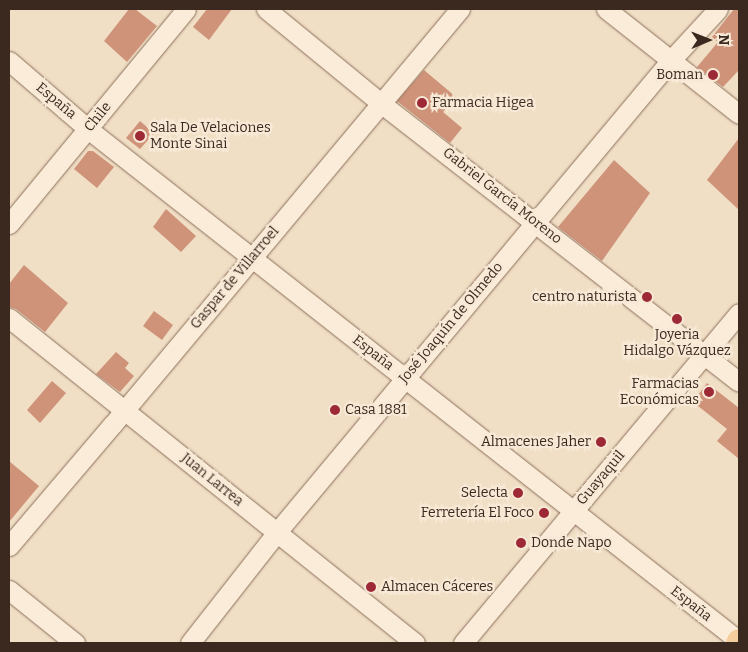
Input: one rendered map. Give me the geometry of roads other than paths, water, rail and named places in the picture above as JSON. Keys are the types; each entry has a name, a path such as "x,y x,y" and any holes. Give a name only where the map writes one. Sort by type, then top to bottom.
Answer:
{"street":[{"name":"Chile","path":"9,224 186,9"},
{"name":"Gabriel García Moreno","path":"266,9 382,104 536,222 739,382"},
{"name":"Gaspar de Villarroel","path":"9,546 460,9"},
{"path":"606,9 739,114"},
{"name":"José Joaquín de Olmedo","path":"190,643 277,532 405,378 671,60 718,9"},
{"name":"España","path":"9,61 88,129 739,642"},
{"name":"Guayaquil","path":"463,643 739,313"},
{"name":"Juan Larrea","path":"9,318 415,643"},
{"path":"9,590 75,643"}],"place":[{"name":"Boman","path":"713,75"},
{"name":"Farmacia Higea","path":"422,103"},
{"name":"Sala De Velaciones Monte Sinai","path":"140,136"},
{"name":"centro naturista","path":"647,297"},
{"name":"Joyeria Hidalgo Vázquez","path":"677,319"},
{"name":"Farmacias Económicas","path":"709,392"},
{"name":"Casa 1881","path":"335,410"},
{"name":"Almacenes Jaher","path":"601,442"},
{"name":"Selecta","path":"518,493"},
{"name":"Ferretería El Foco","path":"544,513"},
{"name":"Donde Napo","path":"521,543"},
{"name":"Almacen Cáceres","path":"371,587"}]}
